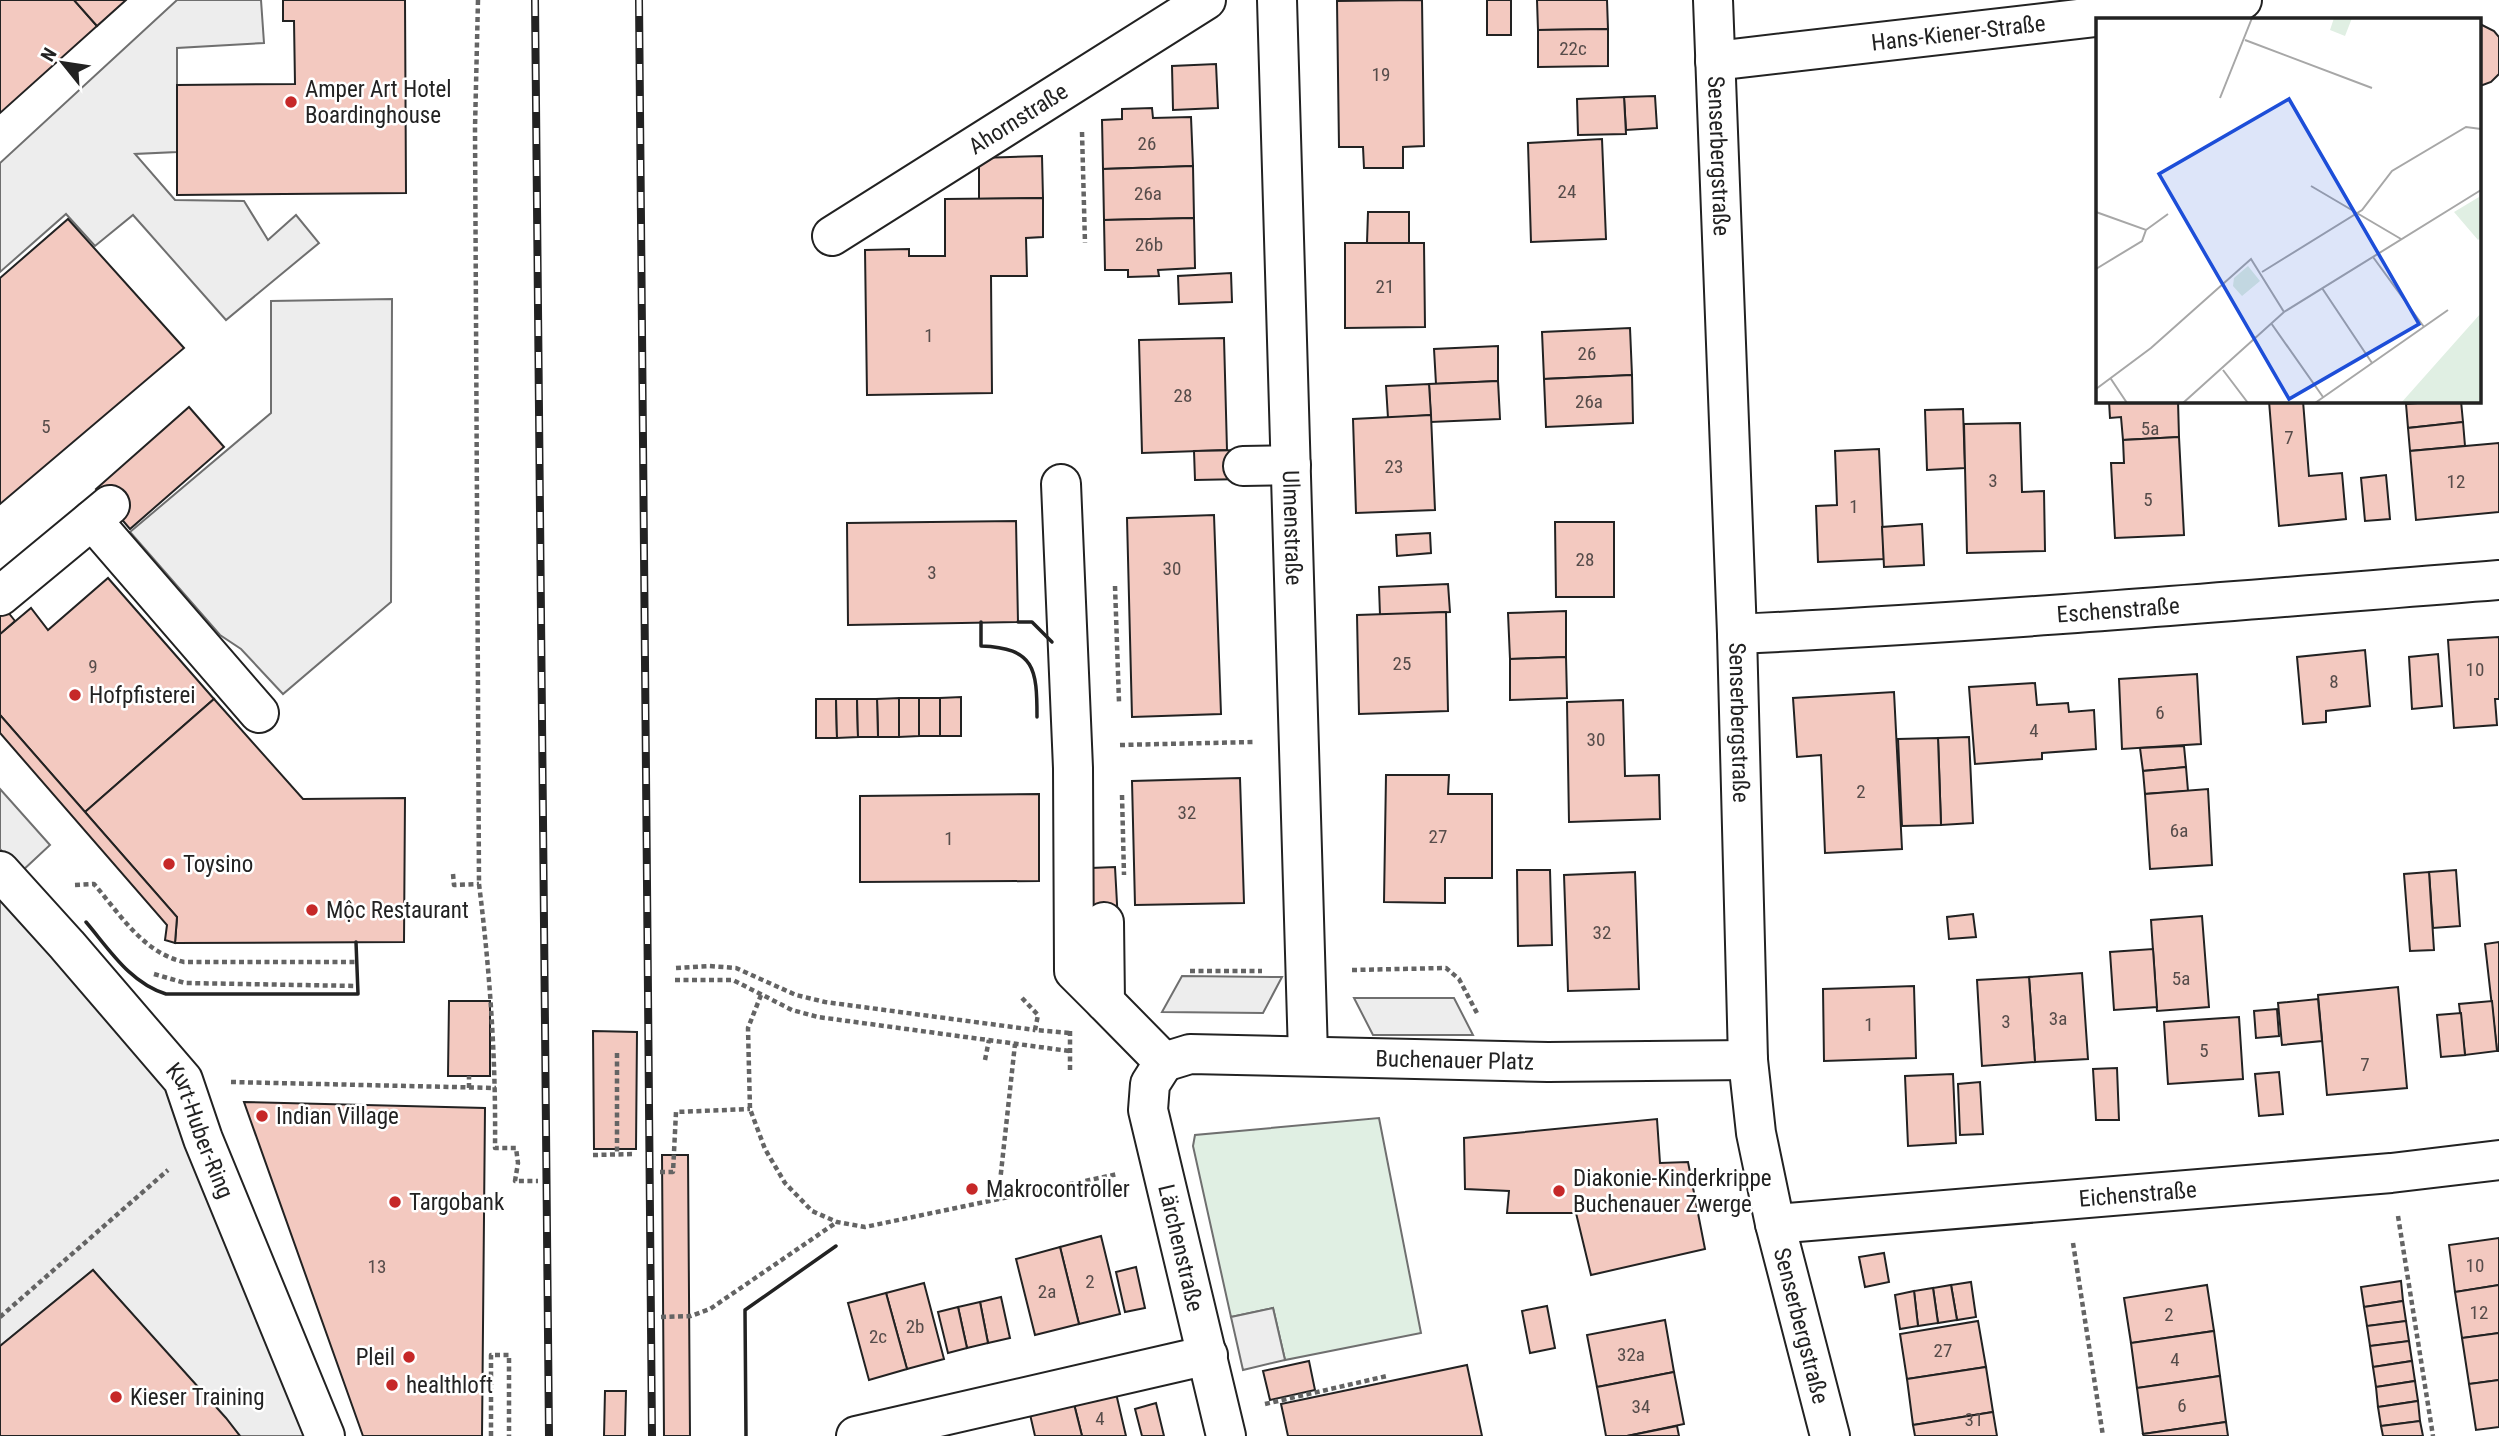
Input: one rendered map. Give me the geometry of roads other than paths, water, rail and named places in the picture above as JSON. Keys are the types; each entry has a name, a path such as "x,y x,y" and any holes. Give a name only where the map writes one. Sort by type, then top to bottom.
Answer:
{"street":[{"name":"Ahornstraße","path":"832,236 1206,0"},
{"name":"Ulmenstraße","path":"1277,0 1308,1055"},
{"name":"Senserbergstraße","path":"1713,0 1737,634 1748,1060 1756,1133 1775,1224 1830,1436"},
{"name":"Hans-Kiener-Straße","path":"1715,61 2242,0"},
{"path":"1243,466 1291,465"},
{"path":"1061,484 1073,768 1074,971 1164,1062"},
{"path":"0,596 101,513 144,564 231,657 259,713"},
{"name":"Eschenstraße","path":"1737,634 2086,614 2499,580"},
{"name":"Kurt-Huber-Ring","path":"0,871 183,1080 203,1139 325,1436"},
{"path":"1104,922 1105,1002"},
{"name":"Buchenauer Platz","path":"1164,1062 1190,1055 1308,1055 1548,1062 1748,1060"},
{"name":"Lärchenstraße","path":"1164,1062 1150,1084 1148,1110 1224,1425"},
{"name":"Eichenstraße","path":"1775,1224 2391,1173 2499,1160"},
{"path":"856,1436 1208,1355"}],"railway":[{"path":"535,0 549,1436"},
{"path":"639,0 652,1436"}],"place":[{"name":"Amper Art Hotel Boardinghouse","path":"291,102"},
{"name":"Hofpfisterei","path":"75,695"},
{"name":"Toysino","path":"169,864"},
{"name":"Mộc Restaurant","path":"312,910"},
{"name":"Indian Village","path":"262,1116"},
{"name":"Makrocontroller","path":"972,1189"},
{"name":"Diakonie-Kinderkrippe Buchenauer Zwerge","path":"1559,1191"},
{"name":"Targobank","path":"395,1202"},
{"name":"Pleil","path":"409,1357"},
{"name":"healthloft","path":"392,1385"},
{"name":"Kieser Training","path":"116,1397"}]}
